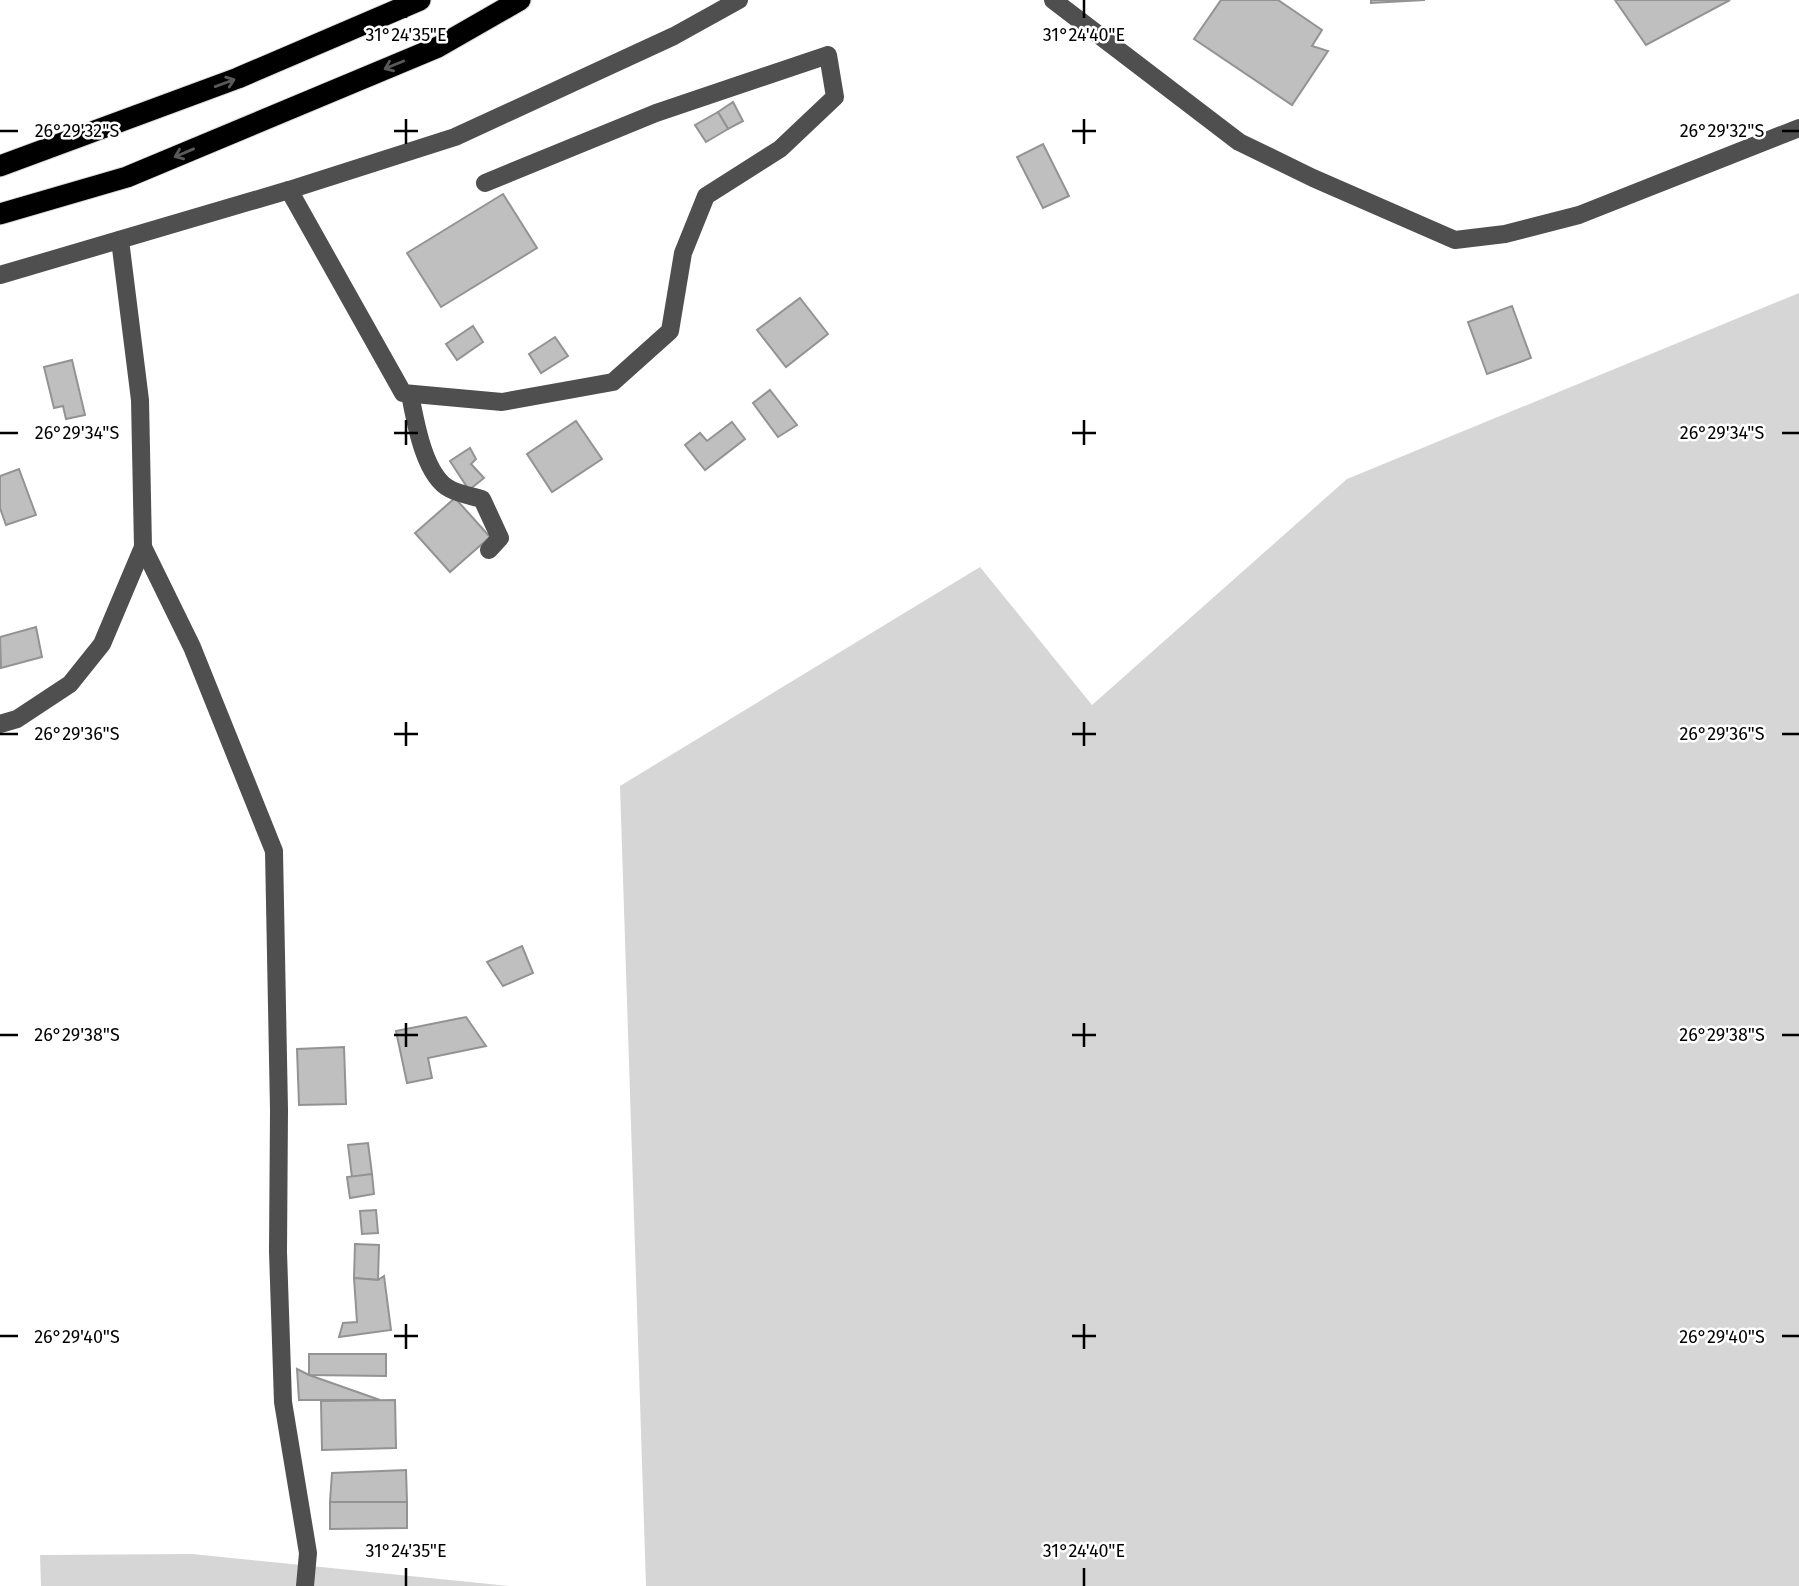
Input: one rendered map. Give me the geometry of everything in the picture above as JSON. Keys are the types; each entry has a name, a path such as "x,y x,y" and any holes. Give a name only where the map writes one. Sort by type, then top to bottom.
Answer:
{"highway":[{"path":"0,166 238,78 420,0"},
{"path":"0,214 127,177 438,47 520,0"}],"street":[{"path":"0,275 289,190 455,137 674,36 739,0"},
{"path":"1053,0 1240,142 1313,178 1455,240 1505,234 1579,215 1799,128"},
{"path":"289,190 403,393 502,402 613,382 670,331 683,253 706,196 780,149 835,97 828,55 656,113 485,183"},
{"path":"0,724 17,719 70,684 102,644 143,547 140,400 120,240"},
{"path":"410,394 418,436 436,478 449,489 482,499 500,538 489,550"},
{"path":"143,547 192,647 274,851 279,1110 278,1252 283,1402 309,1553 305,1586"}],"shaded area":[{"path":"1799,293 1799,1586 646,1586 620,786 980,567 1092,705 1347,479"},
{"path":"192,1554 509,1586 41,1586 40,1555"}],"building":[{"path":"1221,0 1278,0 1322,30 1312,46 1328,51 1292,105 1194,39"},
{"path":"1371,0 1425,0 1371,3"},
{"path":"1615,0 1730,0 1646,45"},
{"path":"733,102 743,121 728,129 718,112"},
{"path":"718,112 728,129 706,142 695,125"},
{"path":"1043,144 1069,196 1043,208 1017,157"},
{"path":"503,194 537,248 441,307 407,253"},
{"path":"800,298 828,334 786,367 757,330"},
{"path":"1512,306 1531,358 1487,374 1468,322"},
{"path":"473,326 483,342 457,360 446,344"},
{"path":"555,337 568,356 541,373 529,354"},
{"path":"72,360 85,415 66,419 63,406 54,408 44,367"},
{"path":"770,390 797,425 778,437 753,403"},
{"path":"576,421 602,459 552,492 527,454"},
{"path":"732,422 745,439 705,470 685,445 700,433 707,441"},
{"path":"470,448 476,459 471,464 484,478 469,490 450,461"},
{"path":"19,469 36,515 6,525 0,508 0,476"},
{"path":"455,498 490,537 450,572 415,533"},
{"path":"36,627 42,657 1,668 0,637"},
{"path":"522,946 533,973 503,986 487,962"},
{"path":"466,1017 486,1046 428,1058 432,1078 407,1083 396,1031"},
{"path":"344,1047 346,1104 299,1105 297,1049"},
{"path":"368,1143 372,1174 352,1177 348,1145"},
{"path":"372,1174 374,1194 350,1198 347,1177"},
{"path":"376,1210 378,1233 362,1234 360,1211"},
{"path":"355,1244 379,1245 378,1280 354,1278"},
{"path":"384,1276 391,1330 339,1337 343,1323 357,1322 354,1278 378,1280"},
{"path":"309,1354 386,1354 386,1376 309,1375"},
{"path":"297,1369 309,1375 380,1400 299,1400"},
{"path":"395,1400 396,1448 322,1450 321,1401"},
{"path":"406,1470 407,1502 330,1502 332,1473"},
{"path":"330,1502 407,1502 407,1528 330,1529"}]}
